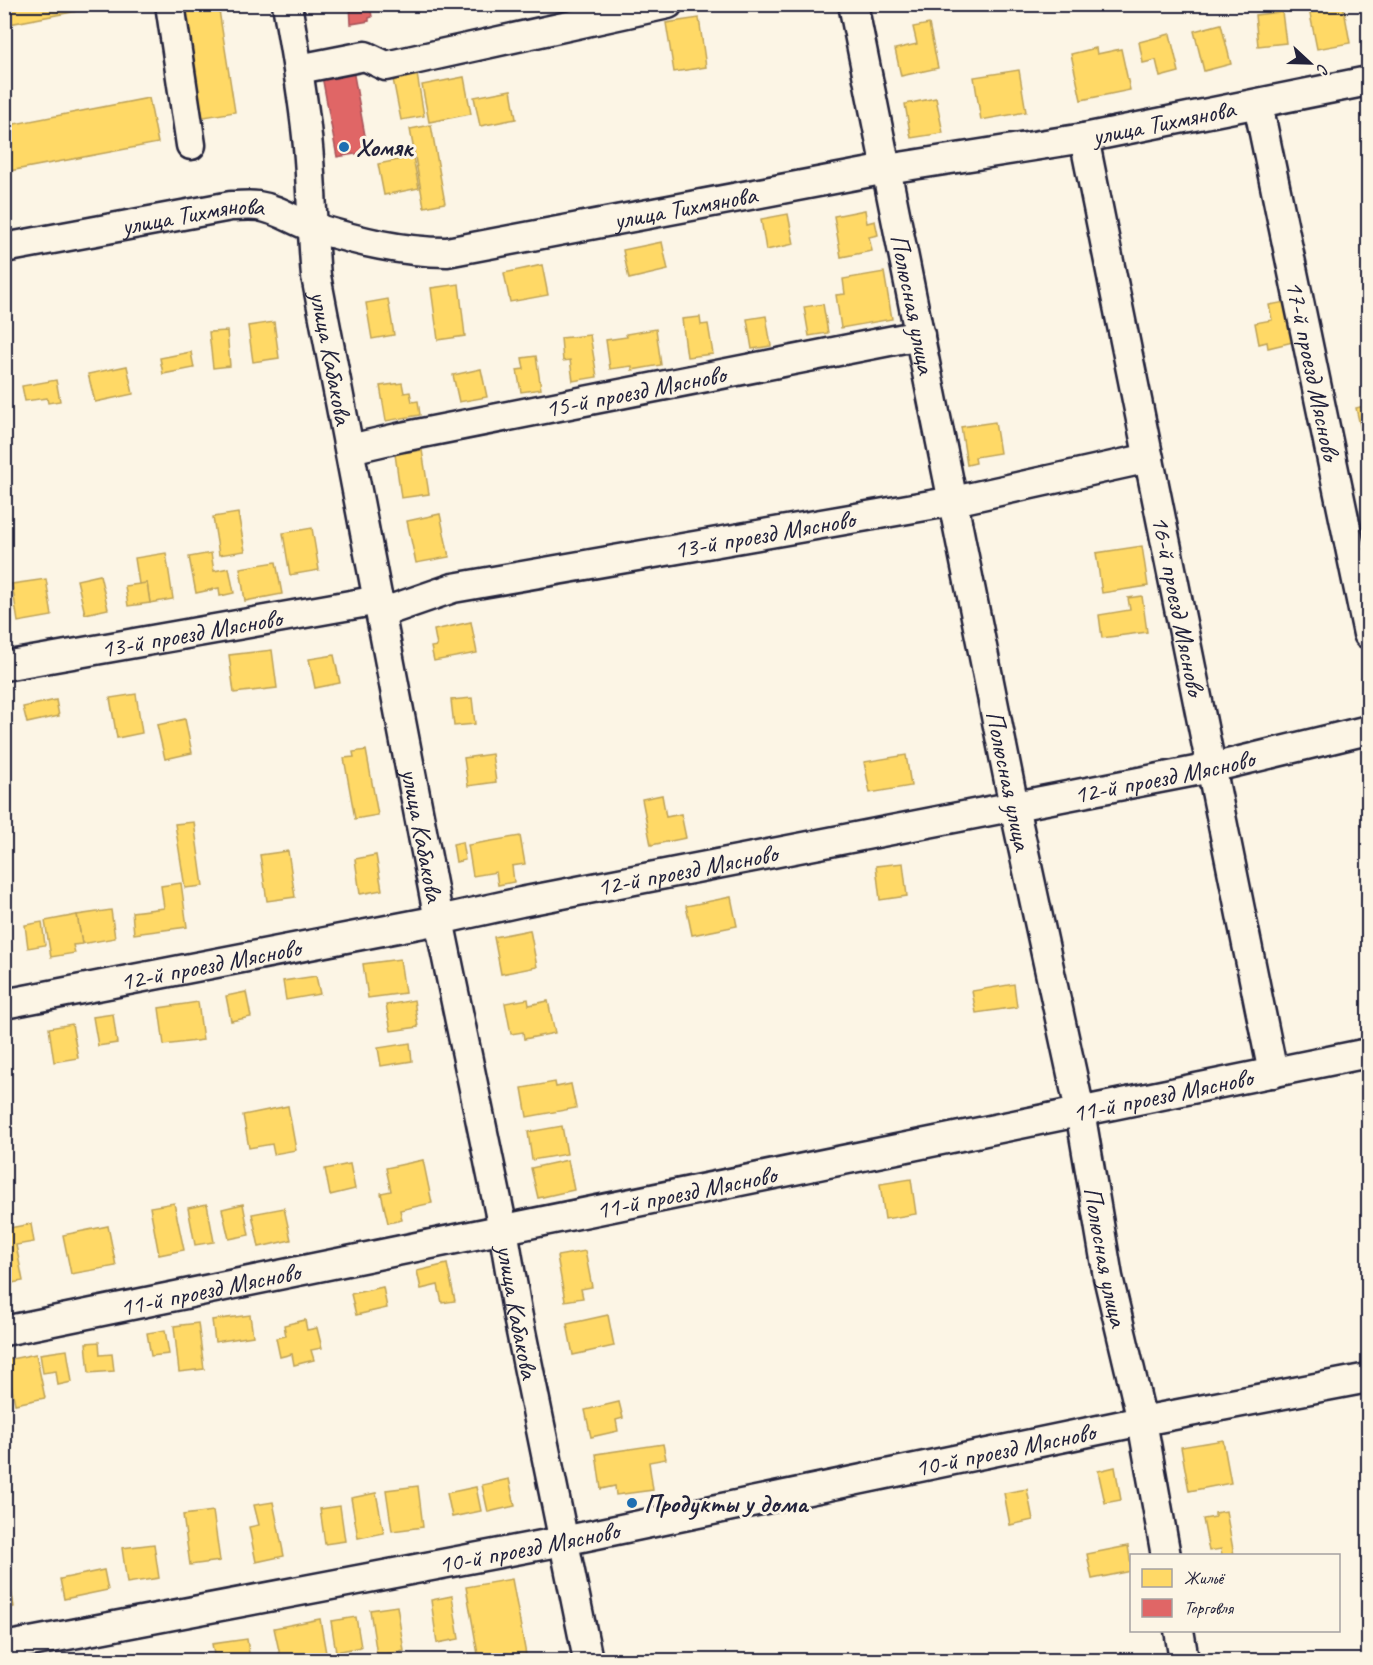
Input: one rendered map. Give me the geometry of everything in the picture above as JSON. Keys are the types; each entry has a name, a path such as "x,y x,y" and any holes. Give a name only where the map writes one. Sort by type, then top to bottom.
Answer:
{"street":[{"path":"170,4 191,145"},
{"name":"улица Кабакова","path":"287,4 299,69 309,147 316,276 439,920 588,1660"},
{"path":"299,69 365,56 386,66 668,4"},
{"name":"Полюсная улица","path":"853,4 1014,806 1080,1111 1108,1277 1142,1421 1166,1554"},
{"name":"улица Тихмянова","path":"4,248 231,207 258,206 274,210 312,227 354,239 418,252 447,252 887,169 1084,138 1368,81"},
{"name":"17-й проезд Мясново","path":"1258,104 1368,634"},
{"name":"16-й проезд Мясново","path":"1084,138 1273,1073"},
{"name":"15-й проезд Мясново","path":"350,449 921,335"},
{"name":"13-й проезд Мясново","path":"4,666 380,607 453,588 954,501 1149,458"},
{"name":"12-й проезд Мясново","path":"4,1004 1211,768 1368,730"},
{"name":"11-й проезд Мясново","path":"4,1331 1368,1053"},
{"name":"10-й проезд Мясново","path":"4,1647 563,1541 1142,1421 1368,1378"},
{"path":"1179,1632 1184,1660"}],"building: Жильё":[{"path":"4,4 114,4 4,25"},
{"path":"175,4 218,4 235,112 192,119"},
{"path":"876,4 910,4 878,11"},
{"path":"1308,4 1343,4 1350,43 1317,49"},
{"path":"1282,12 1286,43 1258,46 1255,15"},
{"path":"699,18 706,67 674,72 666,23"},
{"path":"929,24 938,68 901,76 895,49 917,44 913,27"},
{"path":"1221,24 1231,64 1204,71 1194,31"},
{"path":"1170,34 1179,72 1160,77 1156,60 1143,63 1139,42"},
{"path":"1096,48 1097,54 1121,49 1130,90 1081,100 1071,54"},
{"path":"1019,70 1026,112 981,120 974,77"},
{"path":"417,74 424,116 401,120 393,79"},
{"path":"464,77 471,114 429,122 422,85"},
{"path":"511,90 516,119 480,126 474,97"},
{"path":"149,98 158,143 4,172 4,126"},
{"path":"936,98 943,133 911,138 905,104"},
{"path":"431,125 445,203 424,207 410,129"},
{"path":"413,157 419,188 384,195 378,164"},
{"path":"865,210 867,223 875,221 878,235 869,237 872,251 841,257 834,216"},
{"path":"788,214 794,244 766,250 761,219"},
{"path":"662,242 668,270 629,279 623,250"},
{"path":"542,265 548,295 510,302 504,273"},
{"path":"884,272 892,319 841,328 836,295 845,294 843,279"},
{"path":"459,284 465,336 438,340 431,288"},
{"path":"388,299 394,335 372,339 366,303"},
{"path":"1285,302 1293,342 1268,348 1267,342 1259,344 1255,323 1272,320 1269,305"},
{"path":"823,304 828,333 809,336 804,307"},
{"path":"766,316 771,346 752,349 747,319"},
{"path":"700,317 701,325 708,324 713,354 687,357 682,319"},
{"path":"274,322 279,358 253,362 248,326"},
{"path":"656,329 661,365 632,370 632,366 610,369 606,340"},
{"path":"227,331 230,366 213,368 209,332"},
{"path":"590,335 597,377 573,381 570,360 563,361 561,338"},
{"path":"191,352 194,368 163,374 160,358"},
{"path":"536,356 541,389 521,392 517,370 524,369 522,358"},
{"path":"127,366 133,394 95,402 88,374"},
{"path":"481,369 487,397 459,402 453,375"},
{"path":"56,380 60,401 48,403 47,398 25,401 22,386"},
{"path":"402,383 404,393 410,392 412,402 418,401 420,415 386,421 380,386"},
{"path":"1368,405 1368,432 1362,434 1356,408"},
{"path":"995,422 1000,453 975,457 976,463 967,465 961,427"},
{"path":"422,450 429,494 401,498 395,454"},
{"path":"238,513 245,551 219,555 213,517"},
{"path":"440,514 449,557 416,563 407,521"},
{"path":"312,528 319,570 290,575 283,533"},
{"path":"1142,546 1148,586 1102,593 1096,553"},
{"path":"166,553 173,599 150,603 147,583 139,584 135,558"},
{"path":"211,553 214,571 229,568 234,593 220,596 219,588 196,593 189,557"},
{"path":"276,562 282,594 245,601 240,568"},
{"path":"100,575 108,609 85,614 77,580"},
{"path":"46,579 52,616 18,622 12,584"},
{"path":"147,583 150,603 128,606 125,586"},
{"path":"1142,596 1147,632 1102,638 1099,615 1130,610 1128,598"},
{"path":"471,622 477,653 434,661 431,647 437,646 434,630"},
{"path":"272,650 277,688 234,693 229,655"},
{"path":"334,655 340,683 315,688 309,659"},
{"path":"136,694 142,733 117,738 110,698"},
{"path":"472,698 475,724 454,726 451,700"},
{"path":"56,700 59,716 27,723 23,707"},
{"path":"185,719 192,753 165,759 157,725"},
{"path":"366,750 378,815 355,819 344,758 354,757 353,752"},
{"path":"492,754 496,782 468,786 464,758"},
{"path":"906,755 911,786 870,793 864,762"},
{"path":"662,795 666,817 681,814 686,838 651,845 642,799"},
{"path":"194,822 203,886 185,888 175,824"},
{"path":"520,836 525,864 512,866 514,882 498,885 496,872 473,876 468,845"},
{"path":"462,842 465,860 456,862 453,844"},
{"path":"288,851 295,897 267,901 260,855"},
{"path":"376,855 382,890 360,894 355,859"},
{"path":"903,863 907,896 880,900 876,866"},
{"path":"181,883 187,927 134,934 132,912 164,908 161,886"},
{"path":"731,897 737,926 692,935 686,906"},
{"path":"111,910 115,938 82,944 77,915"},
{"path":"1368,912 1368,936 1366,936 1363,913"},
{"path":"77,915 82,944 73,945 75,953 51,957 45,921"},
{"path":"42,922 45,945 28,948 25,925"},
{"path":"530,930 537,967 501,974 494,937"},
{"path":"400,959 405,993 368,998 363,964"},
{"path":"316,976 320,994 286,1000 283,981"},
{"path":"1014,984 1017,1007 976,1013 972,991"},
{"path":"246,992 251,1017 231,1021 226,996"},
{"path":"528,999 529,1005 548,1001 555,1033 524,1039 523,1032 511,1034 505,1003"},
{"path":"414,1000 418,1027 391,1031 386,1005"},
{"path":"198,1002 203,1040 164,1045 159,1008"},
{"path":"113,1014 117,1043 98,1046 93,1017"},
{"path":"72,1024 78,1058 54,1062 49,1028"},
{"path":"410,1043 412,1061 381,1066 378,1048"},
{"path":"555,1082 556,1087 571,1084 576,1108 527,1117 522,1088"},
{"path":"288,1106 296,1150 274,1154 272,1144 249,1148 243,1115"},
{"path":"562,1126 567,1154 532,1160 528,1132"},
{"path":"423,1160 432,1203 400,1210 402,1220 388,1223 381,1193 391,1191 386,1168"},
{"path":"568,1160 574,1190 538,1198 531,1168"},
{"path":"350,1164 355,1189 330,1195 325,1169"},
{"path":"911,1179 916,1214 885,1219 880,1184"},
{"path":"174,1203 184,1250 159,1255 150,1207"},
{"path":"207,1204 214,1242 195,1245 188,1208"},
{"path":"243,1204 249,1235 229,1239 222,1209"},
{"path":"284,1208 291,1240 259,1247 252,1214"},
{"path":"31,1224 34,1242 16,1245 23,1281 6,1284 4,1245 8,1245 4,1229"},
{"path":"108,1226 116,1266 71,1274 63,1235"},
{"path":"585,1251 592,1287 581,1289 583,1298 565,1301 557,1256"},
{"path":"447,1264 455,1301 442,1303 438,1285 421,1289 417,1271"},
{"path":"383,1287 387,1308 356,1315 351,1294"},
{"path":"250,1315 253,1336 215,1342 212,1320"},
{"path":"608,1315 614,1346 573,1355 567,1324"},
{"path":"305,1320 307,1330 317,1328 322,1348 311,1350 314,1360 294,1365 292,1354 280,1357 276,1338 286,1336 284,1325"},
{"path":"198,1323 204,1369 179,1372 174,1326"},
{"path":"165,1330 169,1354 151,1356 147,1333"},
{"path":"99,1342 100,1355 112,1354 114,1371 89,1373 86,1343"},
{"path":"67,1350 72,1382 58,1385 56,1371 43,1373 40,1354"},
{"path":"36,1354 45,1398 15,1404 6,1360"},
{"path":"619,1402 623,1418 616,1420 618,1431 591,1437 585,1410"},
{"path":"1223,1440 1231,1483 1189,1491 1181,1447"},
{"path":"663,1444 666,1459 649,1462 653,1490 616,1495 615,1486 601,1489 596,1454"},
{"path":"1115,1467 1121,1500 1105,1503 1098,1471"},
{"path":"509,1479 515,1506 488,1512 482,1485"},
{"path":"418,1486 423,1527 392,1531 386,1490"},
{"path":"476,1487 481,1511 452,1517 447,1493"},
{"path":"1027,1489 1033,1520 1010,1525 1004,1493"},
{"path":"376,1493 384,1533 358,1538 351,1498"},
{"path":"273,1502 284,1556 256,1562 249,1527 259,1525 254,1505"},
{"path":"340,1506 345,1541 325,1544 320,1509"},
{"path":"213,1511 220,1561 190,1565 183,1515"},
{"path":"1226,1511 1234,1554 1222,1554 1221,1549 1209,1551 1203,1519 1215,1517 1215,1513"},
{"path":"154,1544 159,1578 127,1583 122,1548"},
{"path":"1128,1546 1130,1571 1092,1579 1087,1554"},
{"path":"6,1559 14,1607 4,1609 4,1560"},
{"path":"104,1570 108,1590 64,1599 60,1579"},
{"path":"512,1579 527,1660 479,1660 466,1587"},
{"path":"452,1596 459,1639 437,1643 431,1600"},
{"path":"397,1606 404,1651 377,1655 370,1610"},
{"path":"356,1617 361,1647 336,1652 331,1621"},
{"path":"320,1619 326,1653 281,1660 274,1628"},
{"path":"247,1639 250,1660 215,1660 212,1644"}],"building: Торговля":[{"path":"350,4 370,4 372,17 369,21 351,24"},
{"path":"353,70 368,152 337,157 322,76"}],"place":[{"name":"Хомяк","path":"344,147"},
{"name":"Продукты у дома","path":"632,1503"}]}
